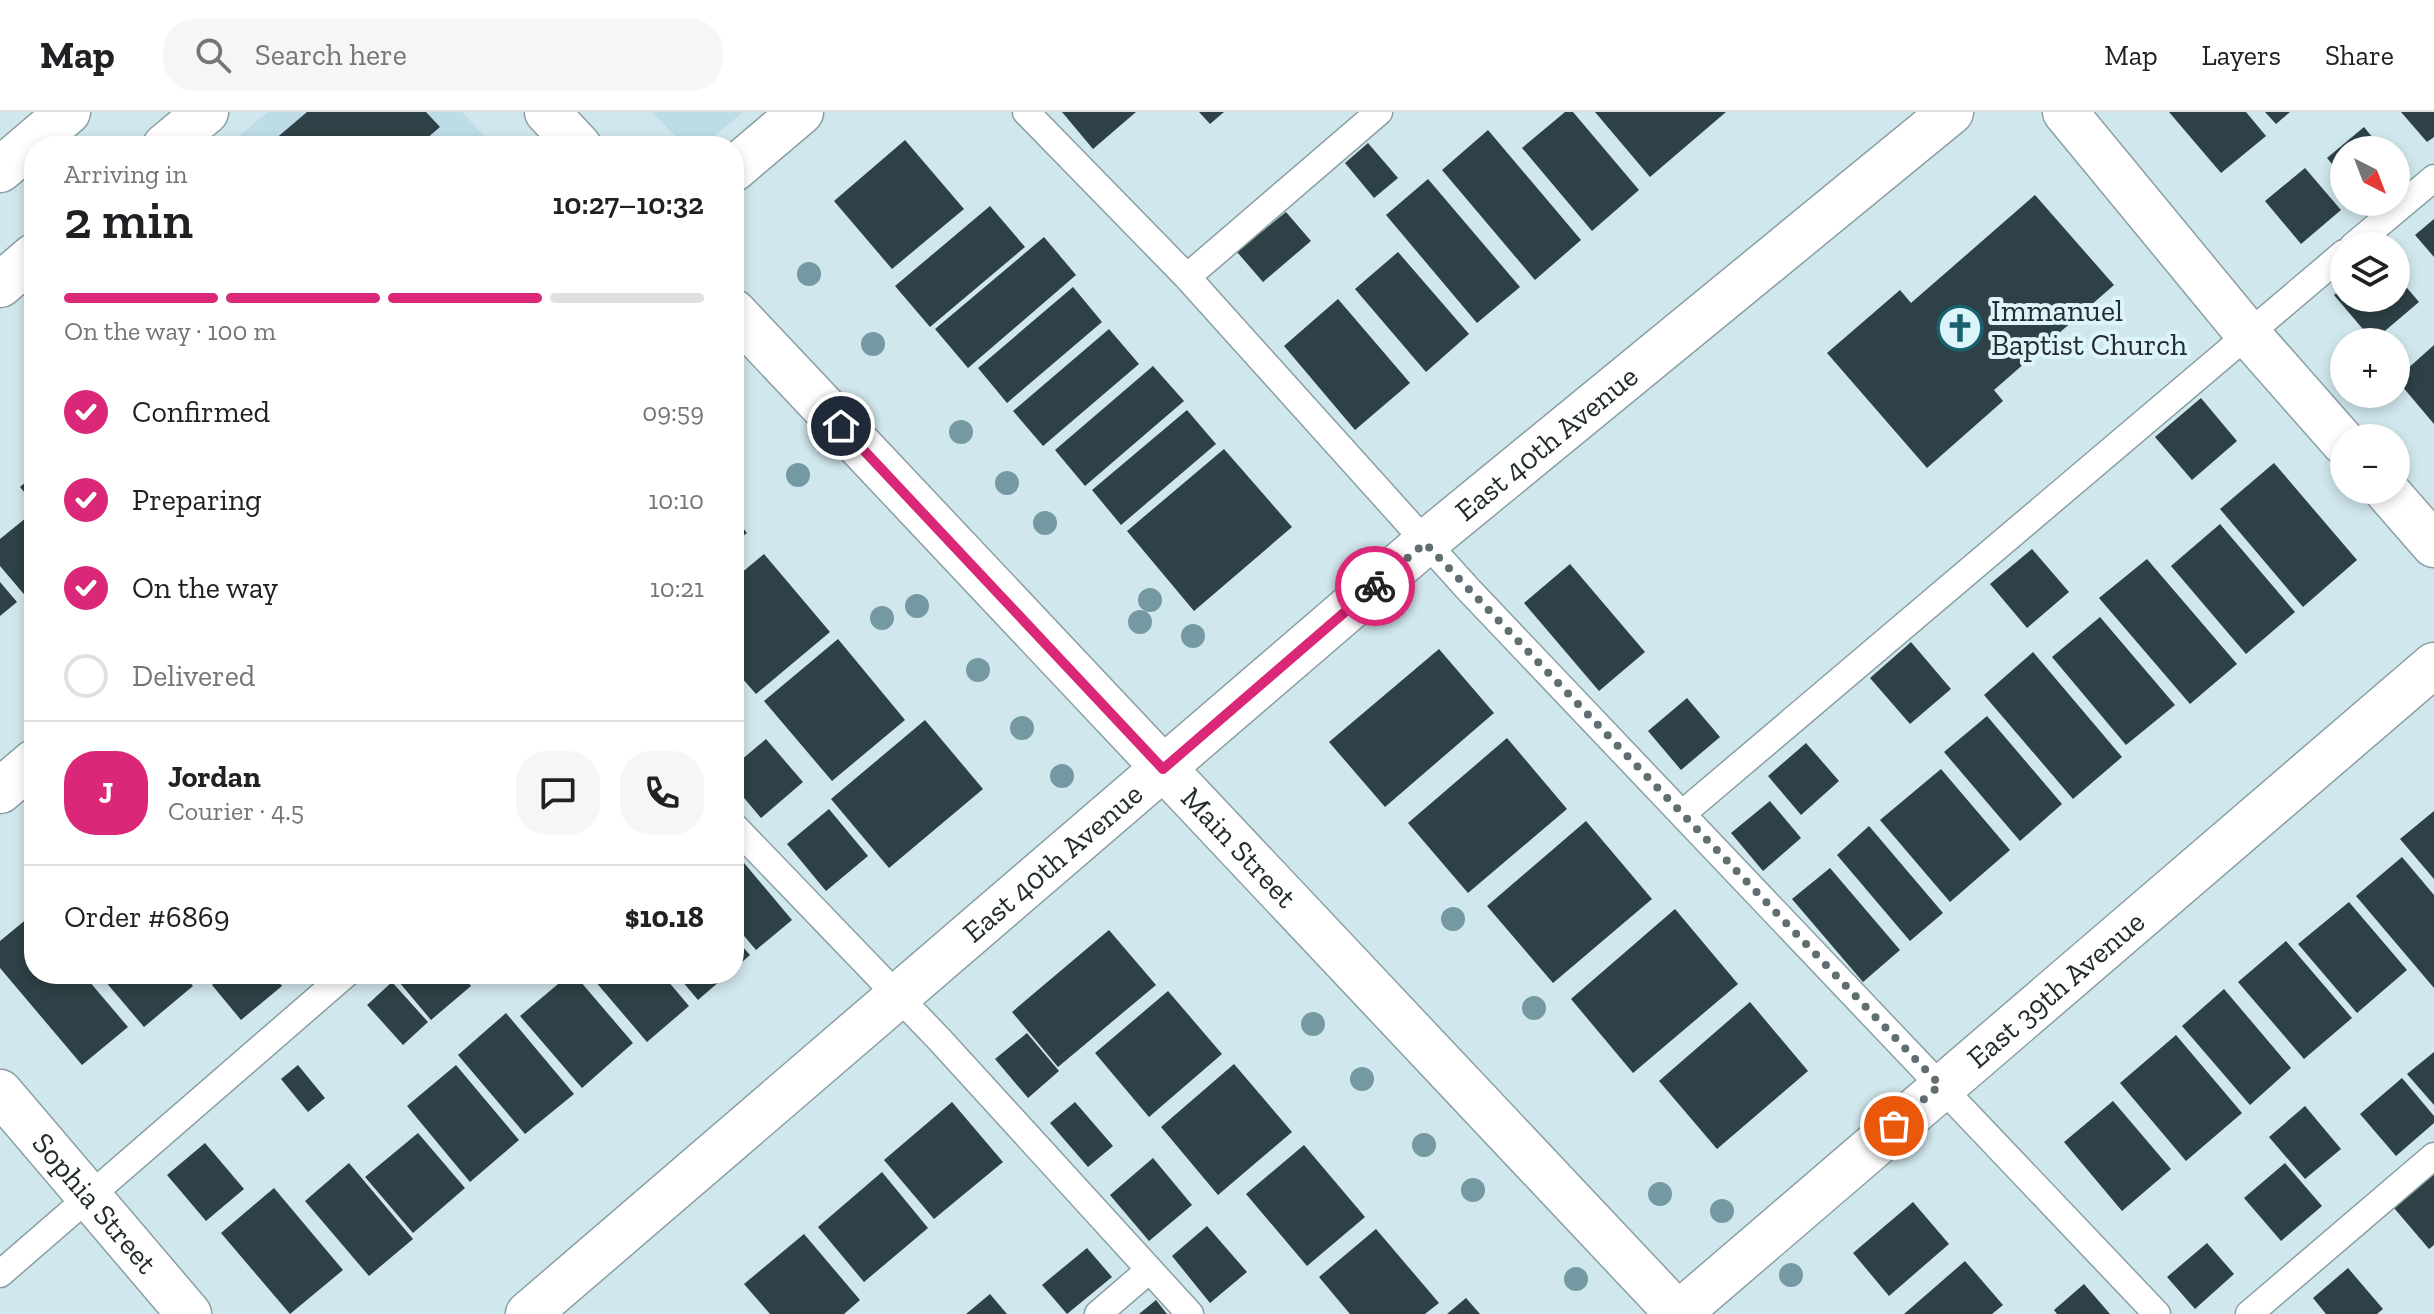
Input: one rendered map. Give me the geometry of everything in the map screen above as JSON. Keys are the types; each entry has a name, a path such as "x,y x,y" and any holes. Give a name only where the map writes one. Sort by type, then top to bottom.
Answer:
{"street":[{"path":"177,136 206,112"},
{"path":"547,112 570,136"},
{"path":"744,160 801,112"},
{"name":"East 40th Avenue","path":"528,1314 1425,543 1951,112"},
{"path":"2065,112 2248,334 2330,427"},
{"path":"35,136 57,115"},
{"path":"0,170 24,147"},
{"path":"0,285 24,265"},
{"name":"Main Street","path":"744,323 1678,1314"},
{"path":"2398,504 2434,545"},
{"name":"East 39th Avenue","path":"1678,1314 1940,1085 2434,665"},
{"path":"0,791 24,771"},
{"name":"Sophia Street","path":"0,1092 189,1314"}],"lane":[{"path":"1026,112 1187,277 1425,543 2157,1314"},
{"path":"1187,277 1379,112"},
{"path":"2370,232 2434,178"},
{"path":"1682,814 2330,265"},
{"path":"744,836 1190,1314"},
{"path":"0,1274 335,984"},
{"path":"2249,1314 2434,1156"},
{"path":"1098,1314 1148,1271"}],"shaded area":[{"path":"268,112 462,112 485,136 239,136"},
{"path":"652,112 743,112 714,136 675,136"}],"building":[{"path":"307,112 426,112 440,127 430,136 279,136"},
{"path":"1062,112 1136,112 1093,149"},
{"path":"1199,112 1224,112 1210,124"},
{"path":"1565,112 1573,112 1639,190 1592,231 1522,148"},
{"path":"1595,112 1726,112 1650,177"},
{"path":"2169,112 2246,112 2266,136 2221,173"},
{"path":"2265,112 2290,112 2276,124"},
{"path":"2401,112 2434,112 2434,137 2427,142"},
{"path":"2364,127 2371,136 2353,136"},
{"path":"1488,130 1581,240 1535,280 1442,170"},
{"path":"905,140 964,209 892,269 834,201"},
{"path":"1368,143 1398,178 1374,198 1345,163"},
{"path":"2305,168 2330,197 2330,216 2334,216 2301,244 2265,201"},
{"path":"1428,179 1520,287 1477,323 1386,215"},
{"name":"Immanuel Baptist Church","path":"2035,195 2114,285 1994,390 2003,401 1927,468 1827,353 1900,290 1911,303"},
{"path":"990,206 1025,247 930,327 895,286"},
{"path":"1286,212 1311,241 1263,282 1237,252"},
{"path":"2434,219 2434,257 2415,235"},
{"path":"1044,237 1076,275 968,368 935,329"},
{"path":"1398,252 1469,334 1426,372 1355,289"},
{"path":"1073,287 1102,322 1007,403 978,368"},
{"path":"2410,291 2419,302 2410,310"},
{"path":"1338,299 1410,383 1355,430 1284,346"},
{"path":"2348,312 2407,312 2388,328 2362,328"},
{"path":"1109,329 1139,364 1043,446 1013,411"},
{"path":"2434,345 2434,424 2410,396 2410,366"},
{"path":"1153,366 1184,401 1085,486 1055,450"},
{"path":"2201,398 2237,441 2192,480 2155,437"},
{"path":"1187,410 1216,444 1121,525 1092,490"},
{"path":"1224,449 1292,527 1194,611 1127,531"},
{"path":"2274,463 2357,560 2303,607 2220,509"},
{"path":"24,520 24,594 0,566 0,539"},
{"path":"2220,524 2295,612 2246,654 2171,566"},
{"path":"2032,549 2069,592 2027,628 1990,584"},
{"path":"764,554 830,632 756,694 744,680 744,571"},
{"path":"2147,559 2237,664 2190,704 2099,598"},
{"path":"1570,564 1645,652 1599,691 1524,603"},
{"path":"0,582 17,602 0,616"},
{"path":"2100,617 2175,705 2126,745 2052,657"},
{"path":"838,639 905,720 832,781 764,701"},
{"path":"1911,642 1951,689 1910,724 1870,678"},
{"path":"1439,649 1494,713 1385,807 1329,742"},
{"path":"2033,652 2122,757 2073,799 1984,695"},
{"path":"1687,698 1720,737 1681,770 1648,731"},
{"path":"1987,716 2062,804 2020,841 1944,752"},
{"path":"925,720 983,789 889,868 831,799"},
{"path":"1507,738 1567,809 1468,893 1408,823"},
{"path":"766,739 803,782 761,818 744,798 744,758"},
{"path":"1806,743 1839,781 1801,815 1768,776"},
{"path":"1941,769 2010,850 1950,902 1880,820"},
{"path":"1770,801 1801,838 1763,871 1731,833"},
{"path":"829,809 868,856 826,891 787,844"},
{"path":"2434,811 2434,879 2400,839"},
{"path":"1586,821 1652,899 1553,983 1487,906"},
{"path":"1869,826 1943,913 1910,941 1837,855"},
{"path":"2402,857 2434,895 2434,988 2356,896"},
{"path":"744,863 792,920 756,950 744,936"},
{"path":"1830,868 1900,950 1863,982 1792,899"},
{"path":"2349,902 2407,970 2357,1013 2298,944"},
{"path":"1675,909 1738,984 1633,1073 1571,999"},
{"path":"24,921 24,984 91,984 128,1027 82,1065 0,968 0,941"},
{"path":"1109,930 1156,985 1058,1067 1012,1012"},
{"path":"2286,941 2352,1018 2304,1059 2238,982"},
{"path":"107,984 191,984 193,986 144,1027"},
{"path":"280,984 282,986 241,1020 212,985"},
{"path":"390,984 394,984 428,1022 403,1045 367,1005"},
{"path":"401,984 469,984 471,986 431,1020"},
{"path":"558,984 583,984 633,1043 582,1088 520,1016"},
{"path":"598,984 670,984 689,1006 647,1042"},
{"path":"684,984 716,984 698,1000"},
{"path":"2224,989 2291,1068 2250,1105 2182,1026"},
{"path":"1168,991 1222,1054 1149,1117 1095,1053"},
{"path":"1750,1002 1808,1071 1717,1149 1659,1081"},
{"path":"506,1013 574,1094 525,1134 458,1055"},
{"path":"1027,1033 1059,1071 1028,1098 995,1059"},
{"path":"2176,1035 2242,1113 2186,1161 2120,1083"},
{"path":"2434,1052 2434,1105 2407,1074"},
{"path":"1234,1064 1292,1132 1218,1195 1161,1127"},
{"path":"298,1065 325,1098 308,1112 281,1079"},
{"path":"456,1065 519,1140 470,1182 407,1106"},
{"path":"2402,1078 2434,1116 2434,1123 2396,1156 2360,1114"},
{"path":"2113,1101 2171,1169 2122,1211 2064,1142"},
{"path":"952,1102 1003,1162 934,1219 884,1160"},
{"path":"1075,1102 1113,1146 1088,1167 1050,1123"},
{"path":"2305,1106 2341,1149 2305,1179 2269,1137"},
{"path":"418,1133 465,1188 413,1233 365,1177"},
{"path":"205,1143 244,1189 206,1221 167,1175"},
{"path":"1304,1145 1365,1217 1307,1266 1246,1194"},
{"path":"1153,1158 1192,1205 1149,1241 1110,1195"},
{"path":"349,1163 413,1239 369,1276 305,1201"},
{"path":"2285,1163 2322,1206 2281,1241 2244,1198"},
{"path":"882,1172 928,1228 864,1282 818,1227"},
{"path":"2434,1174 2434,1245 2429,1249 2394,1208"},
{"path":"274,1188 343,1270 290,1314 221,1233"},
{"path":"1913,1202 1949,1244 1889,1296 1853,1253"},
{"path":"1207,1226 1247,1272 1210,1303 1172,1256"},
{"path":"1376,1229 1439,1303 1425,1314 1350,1314 1319,1277"},
{"path":"804,1234 860,1300 844,1314 770,1314 744,1284"},
{"path":"2207,1243 2234,1274 2195,1309 2167,1277"},
{"path":"1087,1248 1112,1277 1067,1314 1042,1285"},
{"path":"1965,1261 2003,1305 1992,1314 1904,1314"},
{"path":"2348,1268 2383,1309 2377,1314 2326,1314 2313,1298"},
{"path":"2084,1284 2110,1314 2057,1314 2054,1310"},
{"path":"990,1294 1007,1314 966,1314"},
{"path":"1466,1298 1480,1314 1447,1314"},
{"path":"1156,1300 1167,1314 1139,1314"}],"way so far":[{"path":"1375,586 1425,543 1940,1085 1894,1126"}],"place":[{"name":"Immanuel Baptist Church","path":"1960,328"}],"route":[{"path":"841,426 1163,769 1375,586"}]}
